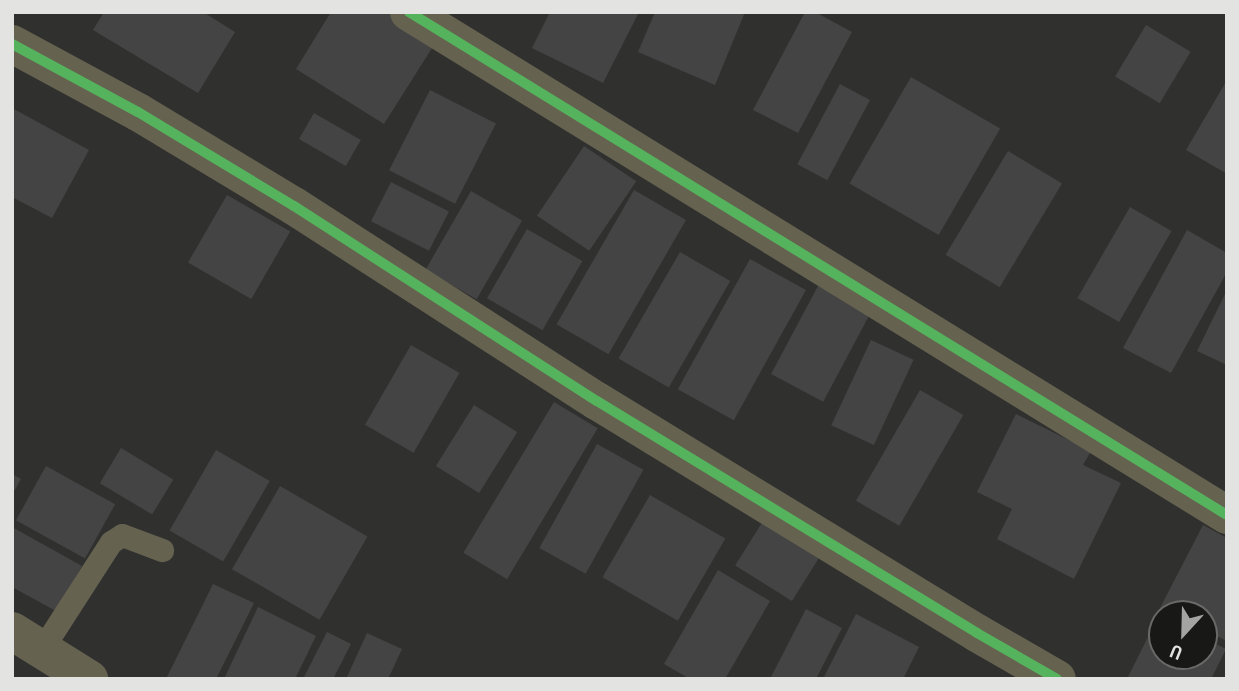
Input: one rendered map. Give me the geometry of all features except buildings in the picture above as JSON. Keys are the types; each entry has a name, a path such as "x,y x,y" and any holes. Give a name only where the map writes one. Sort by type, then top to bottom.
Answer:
{"street":[{"path":"409,12 1227,515"},
{"path":"12,44 138,112 294,206 597,401 977,633 1058,679"},
{"path":"27,640 89,679"}],"lane":[{"path":"27,640 111,542 122,535 162,550"}],"cycle path":[{"path":"409,12 1227,515"},
{"path":"12,44 138,112 294,206 597,401 1057,679"}]}
